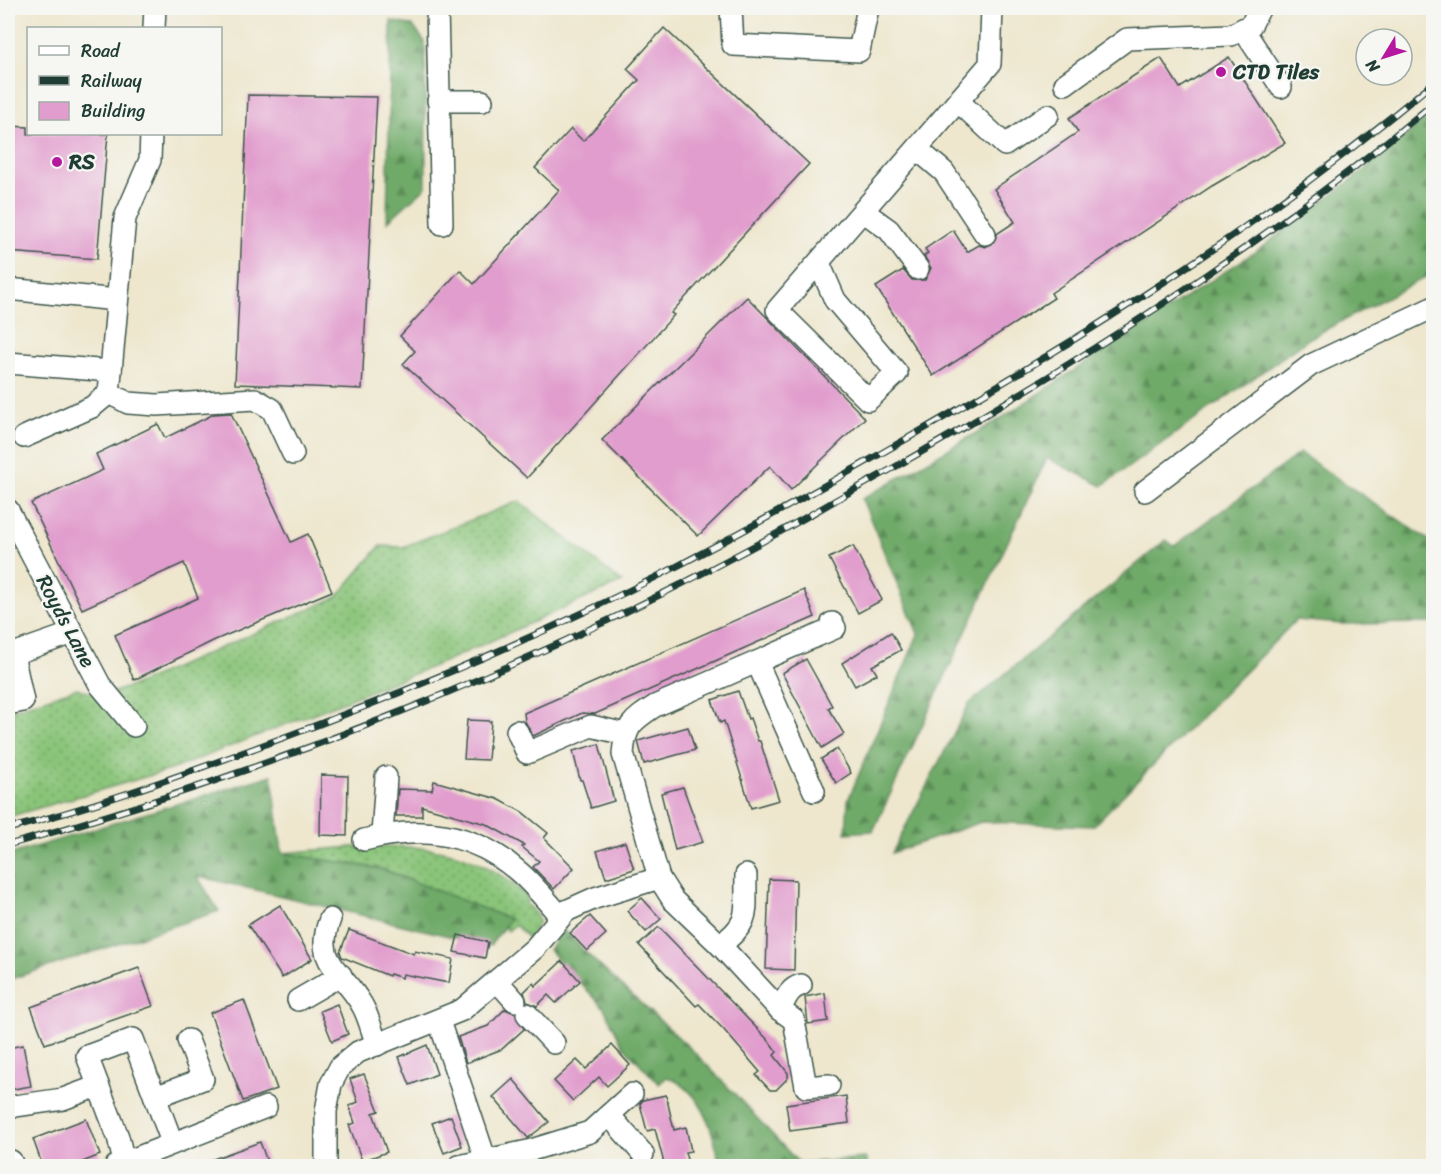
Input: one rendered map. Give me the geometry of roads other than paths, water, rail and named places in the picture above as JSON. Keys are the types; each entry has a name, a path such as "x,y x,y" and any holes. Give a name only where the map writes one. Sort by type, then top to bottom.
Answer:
{"street":[{"path":"154,27 155,8"},
{"path":"437,8 442,224"},
{"path":"731,8 733,45 859,51 868,8"},
{"path":"819,263 835,300 897,373 868,400 777,310 990,64 992,8"},
{"path":"1065,84 1127,39 1231,34 1251,26 1260,8"},
{"path":"1243,29 1281,87"},
{"path":"438,101 482,101"},
{"path":"958,101 1005,145 1048,115"},
{"path":"24,437 92,407 109,393 125,218 150,160 151,135"},
{"path":"917,149 944,172 986,234"},
{"path":"863,211 889,230 918,269"},
{"path":"8,289 117,300"},
{"path":"1145,491 1311,365 1434,308"},
{"path":"8,363 111,371"},
{"path":"109,393 128,403 157,405 255,399 272,409 293,454"},
{"name":"Royds Lane","path":"8,511 100,685 134,726"},
{"path":"829,1085 806,1087 794,1020 780,1011 720,945 673,900 659,878 623,754 625,734 635,719 655,706 835,628 832,624"},
{"path":"8,705 23,701 13,654 73,633"},
{"path":"757,662 814,791"},
{"path":"517,731 526,753 591,726 625,734"},
{"path":"386,777 373,838 428,831 465,840 497,855 519,872 560,916"},
{"path":"720,945 736,933 744,922 746,875"},
{"path":"326,1167 326,1111 331,1084 340,1067 358,1052 462,1010 498,982 535,948 560,916 595,898 659,878"},
{"path":"330,919 323,938 327,958 363,1006 377,1045"},
{"path":"298,1000 340,975"},
{"path":"498,982 554,1043"},
{"path":"780,1011 788,994 794,987 801,985"},
{"path":"439,1021 486,1161"},
{"path":"172,1142 133,1039 87,1056 118,1137 122,1165 172,1142 266,1107"},
{"path":"155,1097 203,1079 188,1040"},
{"path":"8,1107 63,1099 98,1086"},
{"path":"459,1167 590,1132 632,1094"},
{"path":"609,1114 643,1154"},
{"path":"8,1162 11,1161 13,1167"}],"railway":[{"path":"8,829 158,783 354,711 564,622 666,572 959,409 1169,279 1303,185 1434,82"},
{"path":"8,845 195,788 288,755 473,681 653,599 739,554 959,430 1100,344 1238,253 1305,205 1434,103"}],"place":[{"name":"CTD Tiles","path":"1221,72"},
{"name":"RS","path":"57,162"}]}
